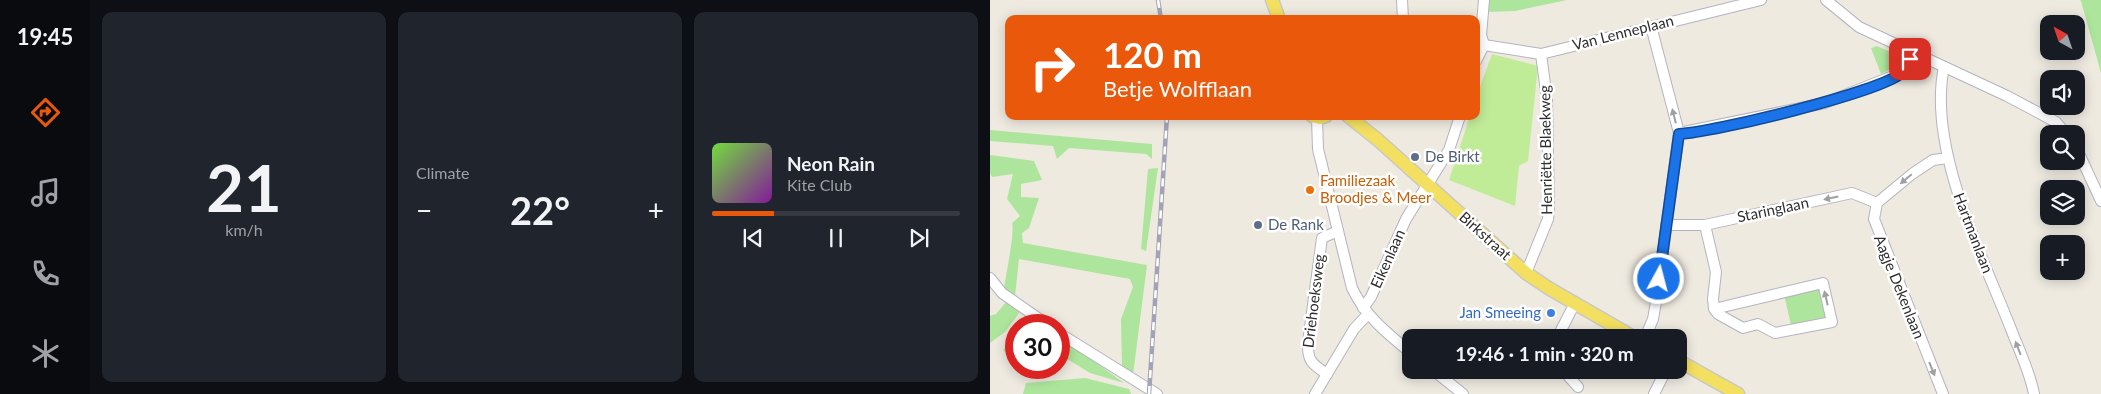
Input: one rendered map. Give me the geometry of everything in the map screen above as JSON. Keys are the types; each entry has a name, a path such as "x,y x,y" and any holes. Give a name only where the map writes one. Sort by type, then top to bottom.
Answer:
{"main road":[{"path":"1272,0 1278,15"},
{"name":"Birkstraat","path":"1353,120 1526,273 1620,329"},
{"path":"1687,365 1738,394"}],"street":[{"path":"1402,0 1403,15"},
{"path":"1480,53 1484,45 1481,35 1484,0"},
{"name":"Van Lenneplaan","path":"1484,45 1541,54 1761,0"},
{"path":"1826,0 1859,27 2056,122 2058,125"},
{"path":"1649,329 1653,319 1679,134 1651,26"},
{"path":"1679,134 1825,103 1903,72 1912,53"},
{"name":"Henriëtte Blaekweg","path":"1526,273 1548,219 1549,210 1547,99 1541,54"},
{"name":"Hartmanlaan","path":"1944,67 1940,86 1948,158 1956,190 2020,351 2034,394"},
{"path":"1318,120 1318,149 1352,288 1365,311 1377,325 1402,346"},
{"name":"Eikenlaan","path":"1315,394 1365,311 1406,219 1428,186 1448,150 1459,120"},
{"path":"1877,203 1912,174 1933,160 1948,158"},
{"path":"2085,167 2101,202"},
{"name":"Staringlaan","path":"1666,225 1705,225 1852,193 1877,203"},
{"name":"Aagje Dekenlaan","path":"1877,203 1874,219 1877,231 1942,394"},
{"path":"1705,225 1716,272 1712,298 1714,309 1718,314 1743,328 1758,324 1775,333 1832,322 1823,283 1714,309"},
{"name":"Driehoeksweg","path":"1327,374 1314,365 1308,356 1308,342 1322,238 1338,231"},
{"path":"990,278 1002,293 1032,314"},
{"path":"1562,329 1575,303"},
{"path":"1070,340 1157,394"},
{"path":"1444,379 1463,394"},
{"path":"1571,379 1578,387"},
{"path":"1654,394 1662,379"}],"green space":[{"path":"1486,0 1567,0 1515,11 1487,12"},
{"path":"2101,0 2101,73 2085,15 2081,1"},
{"path":"1877,46 1897,55 1898,62 1896,66 1881,74 1871,48"},
{"path":"1492,54 1538,66 1528,161 1519,166 1515,206 1449,180 1469,120 1480,120 1480,87"},
{"path":"990,130 1152,144 1152,159 1146,154 1069,148 1057,159 1053,146 990,141"},
{"path":"990,155 1034,161 1042,180 1021,184 1021,197 1039,198 1029,228 1022,233 1023,243 1147,265 1133,375 1122,369 1121,319 1133,287 1130,279 1019,259 1015,296 1004,288 1013,228 1012,223 1020,216 1007,199 1013,174 992,177 990,173"},
{"path":"1158,168 1146,251 1141,249 1148,169"},
{"path":"1821,286 1829,320 1792,330 1784,294"},
{"path":"1008,300 1022,309 1018,314 1005,314 1005,332 990,343 990,316 996,314"},
{"path":"1070,344 1124,383 1090,373 1070,361"},
{"path":"1085,378 1129,389 1131,394 1023,394 1026,383"}],"railway":[{"path":"1158,0 1160,15"},
{"path":"1149,394 1167,120"}],"place":[{"name":"De Birkt","path":"1415,157"},
{"name":"Familiezaak Broodjes & Meer","path":"1310,190"},
{"name":"De Rank","path":"1258,225"},
{"name":"Jan Smeeing","path":"1551,313"}],"route":[{"path":"1659,279 1679,134 1825,103 1890,79 1903,72 1910,59"}]}
